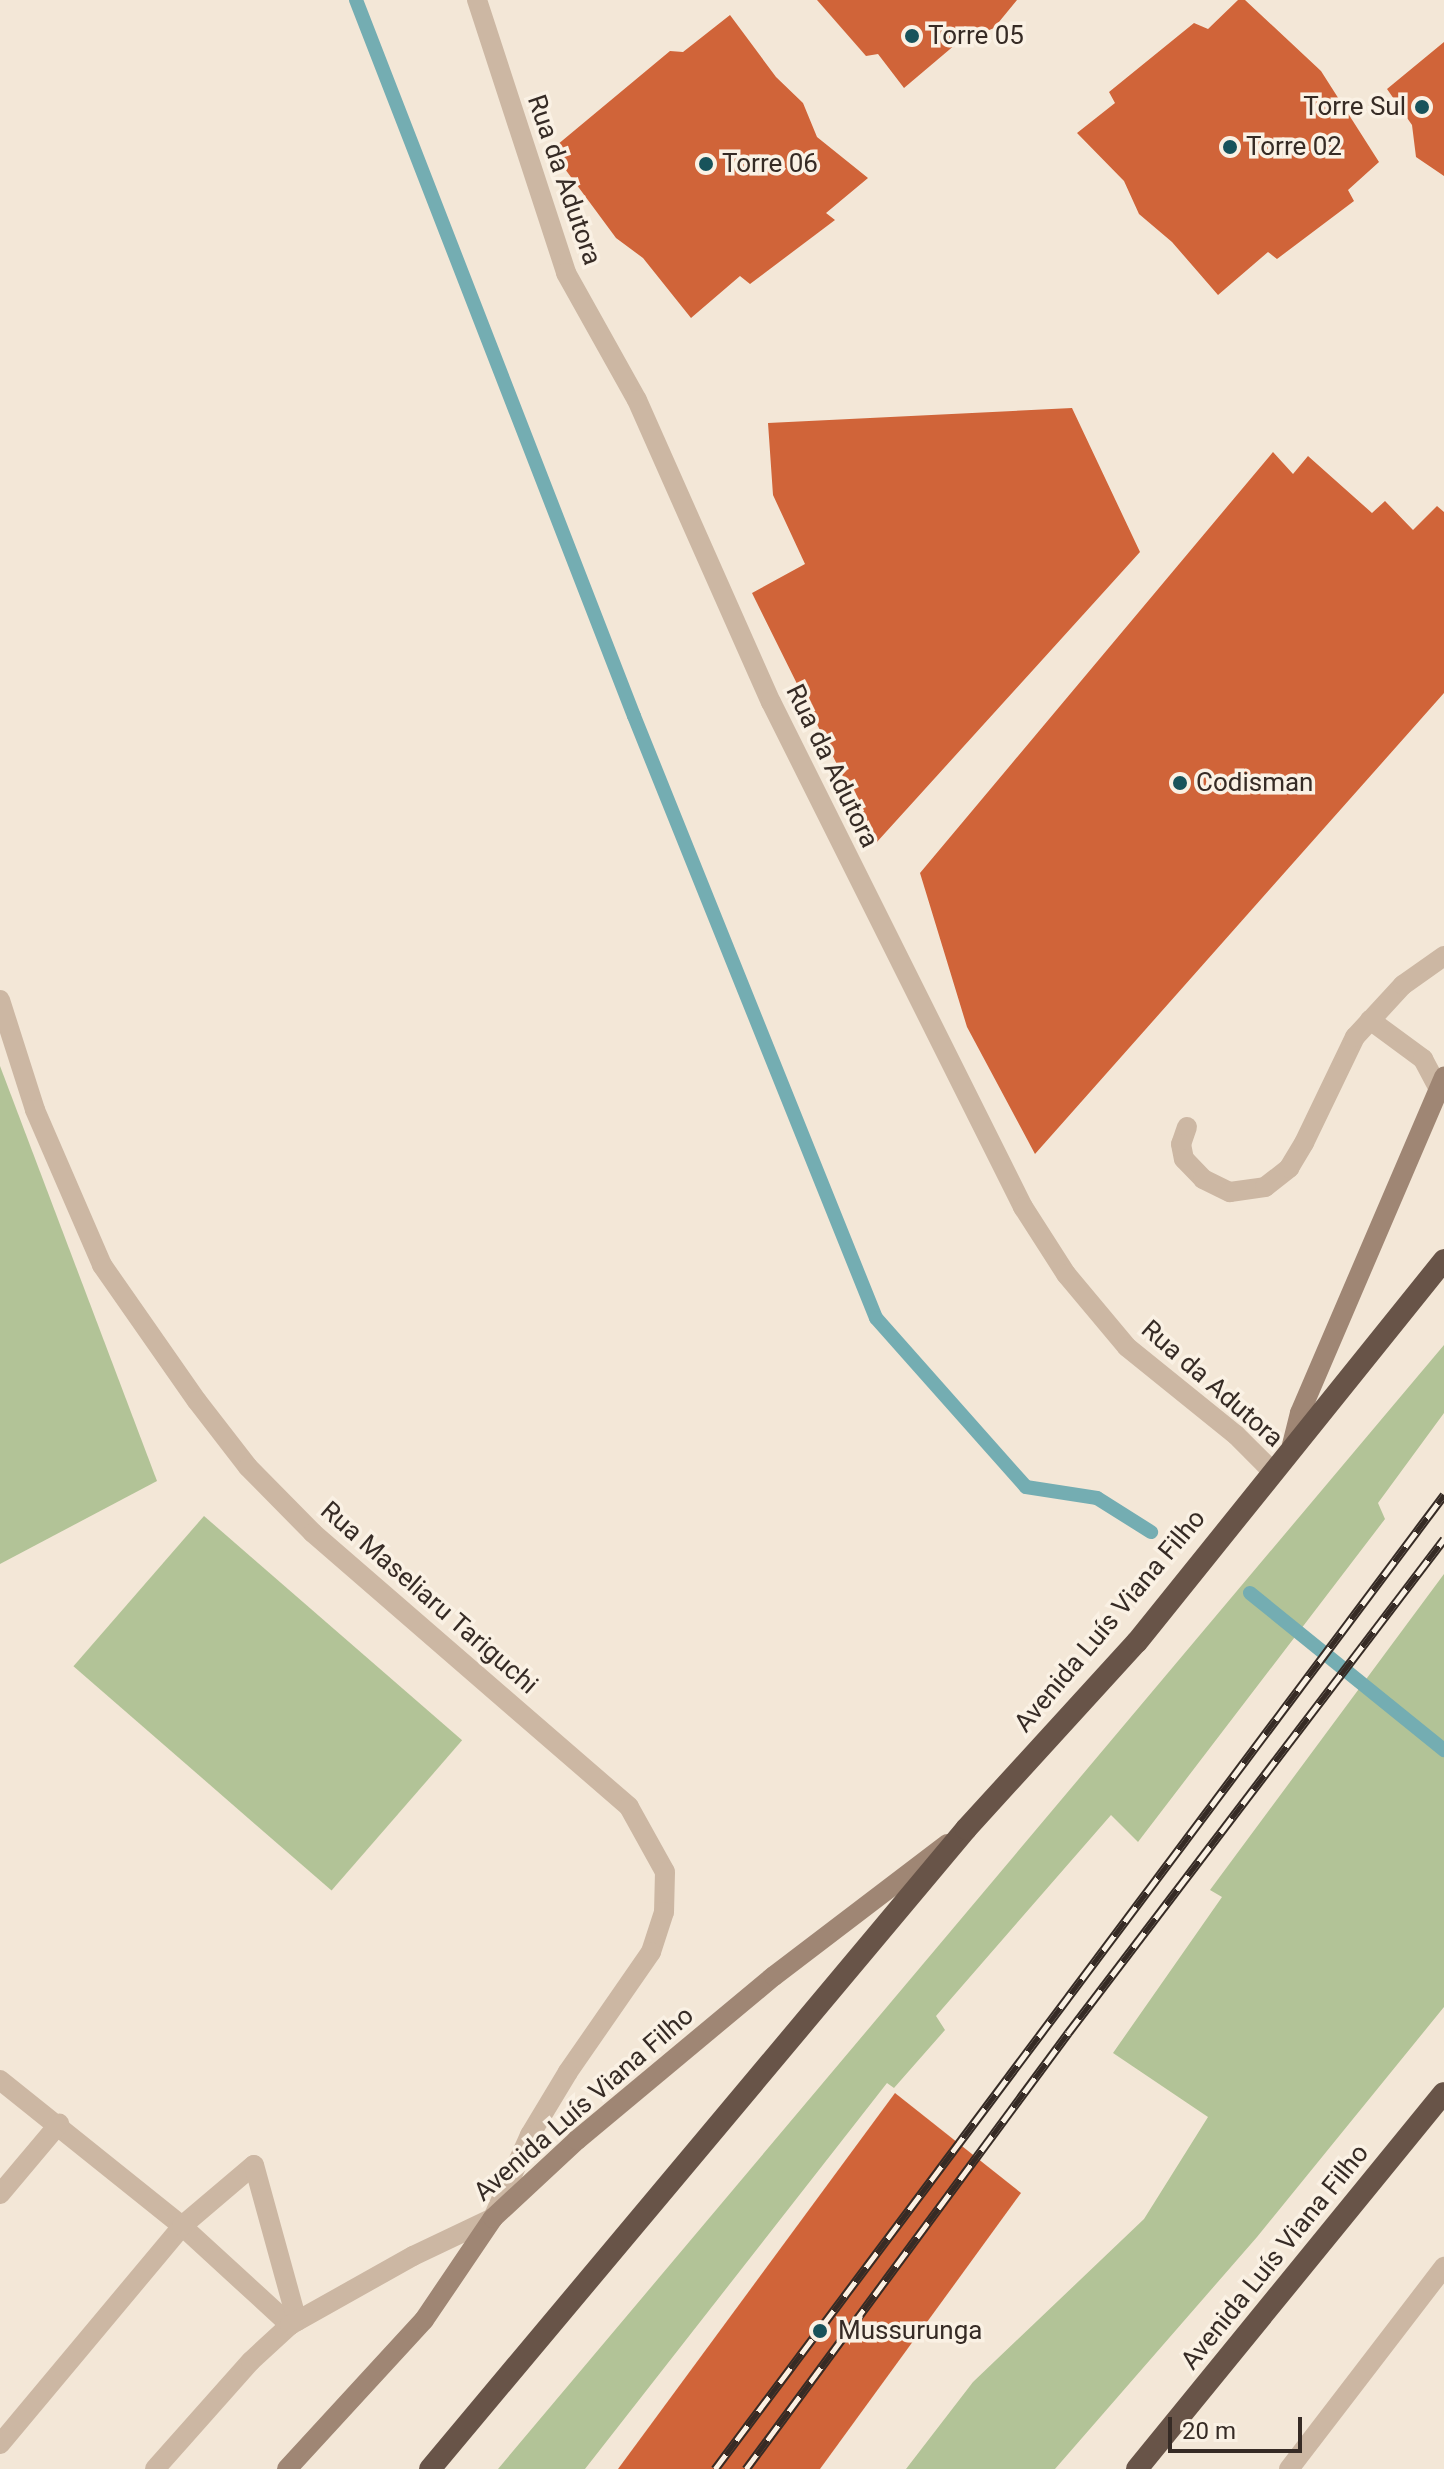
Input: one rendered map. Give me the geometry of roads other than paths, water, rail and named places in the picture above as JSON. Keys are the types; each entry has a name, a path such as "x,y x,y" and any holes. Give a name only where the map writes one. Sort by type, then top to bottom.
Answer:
{"highway":[{"name":"Avenida Luís Viana Filho","path":"430,2469 966,1829 1137,1642 1292,1445 1444,1260"},
{"name":"Avenida Luís Viana Filho","path":"1137,2469 1444,2093"}],"main road":[{"name":"Avenida Luís Viana Filho","path":"1292,1445 1300,1413 1441,1081"},
{"name":"Avenida Luís Viana Filho","path":"287,2469 424,2320 493,2218 577,2140 774,1976 966,1829"},
{"name":"Avenida Luís Viana Filho","path":"1149,2469 1180,2418"}],"street":[{"name":"Rua da Adutora","path":"477,0 566,273 637,400 771,702 1023,1207 1066,1274 1127,1347 1236,1435 1272,1471"},
{"path":"1187,1127 1181,1144 1184,1159 1203,1179 1230,1192 1265,1187 1289,1168 1341,1058 1370,1020 1403,985 1444,956"},
{"name":"Rua Maseliaru Tariguchi","path":"0,1000 35,1110 102,1265 197,1401 248,1467 313,1533 629,1807 665,1872 664,1912 651,1952 568,2072 530,2135 493,2218"},
{"path":"1370,1020 1417,1053 1441,1081"},
{"path":"0,2080 59,2124 294,2323"},
{"path":"0,2194 59,2124"},
{"path":"0,2444 182,2226 254,2165 294,2323"},
{"path":"155,2469 251,2361 294,2323 493,2218"},
{"path":"1289,2469 1444,2267"}],"waterway":[{"path":"356,0 634,716 876,1318 1026,1487 1097,1498 1151,1532"},
{"path":"1250,1593 1444,1750"}],"railway":[{"path":"715,2469 1444,1495"},
{"path":"746,2469 1068,2033 1444,1539"}],"place":[{"name":"Torre 05","path":"912,36"},
{"name":"Torre Sul","path":"1422,107"},
{"name":"Torre 02","path":"1230,147"},
{"name":"Torre 06","path":"706,164"},
{"name":"Codisman","path":"1180,783"},
{"name":"Mussurunga","path":"820,2331"}]}
